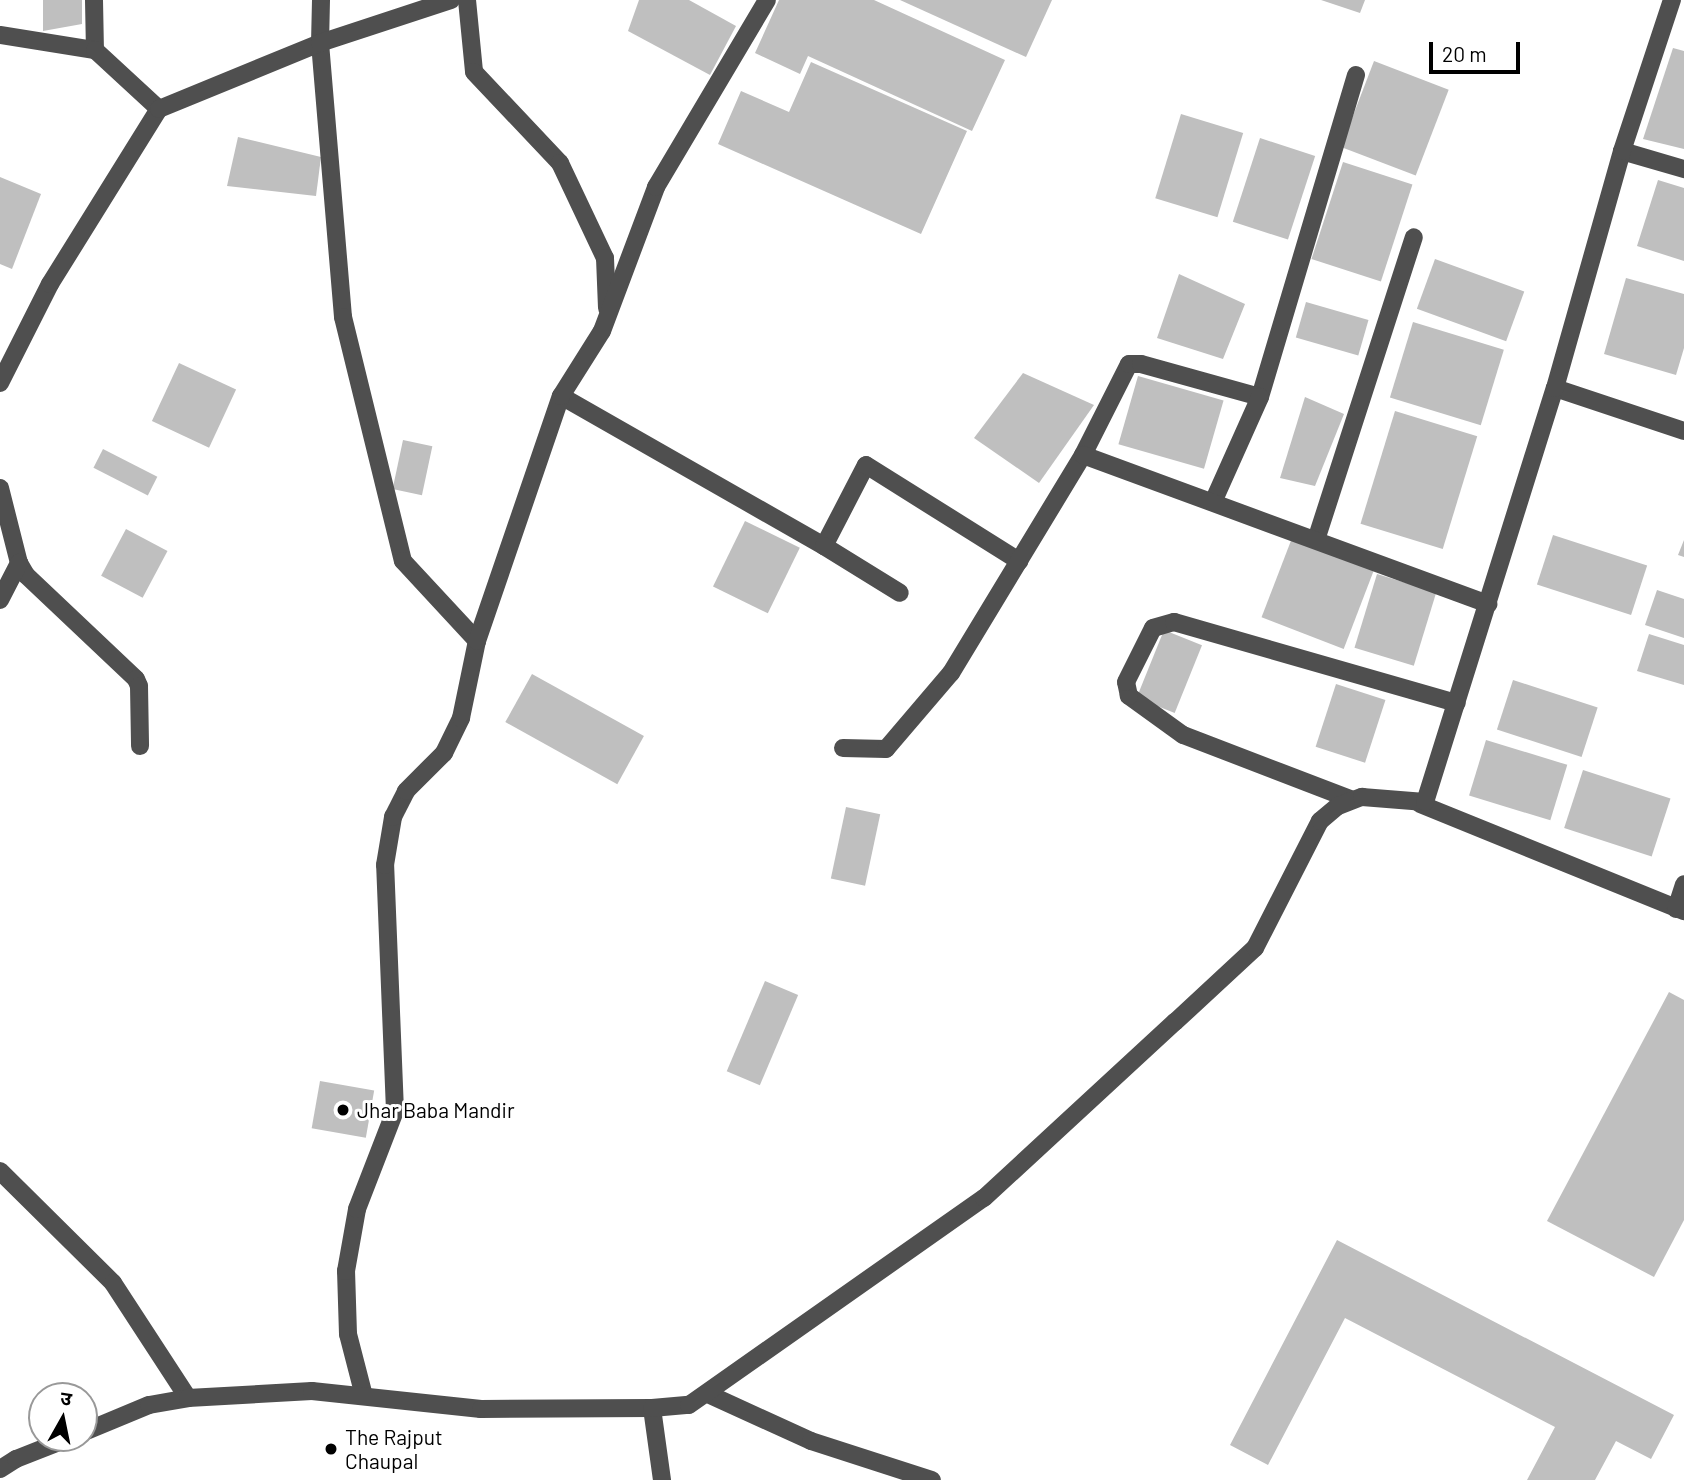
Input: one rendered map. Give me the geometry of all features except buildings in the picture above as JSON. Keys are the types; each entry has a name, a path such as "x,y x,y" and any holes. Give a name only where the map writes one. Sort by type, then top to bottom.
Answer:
{"street":[{"path":"94,0 95,50"},
{"path":"321,0 320,43 343,317 403,561 477,641"},
{"path":"0,383 50,284 159,109 320,43 451,0"},
{"path":"467,0 474,72 560,163 605,258 608,315"},
{"path":"364,1396 348,1334 346,1271 357,1209 395,1111 386,865 393,817 406,791 444,753 461,718 477,641 561,396 602,331 656,187 767,0"},
{"path":"1420,804 1427,799 1555,388 1622,151 1672,0"},
{"path":"0,35 95,50 159,109"},
{"path":"1213,502 1260,397 1356,75"},
{"path":"1622,151 1684,169"},
{"path":"1316,540 1414,237"},
{"path":"844,748 886,749 951,673 1083,455 1129,364 1141,364 1260,397"},
{"path":"1555,388 1684,431"},
{"path":"561,396 824,546 900,593"},
{"path":"1083,455 1488,604"},
{"path":"824,546 866,465 1019,561"},
{"path":"0,488 19,563 35,584 136,679 139,686 140,746"},
{"path":"0,600 19,563"},
{"path":"1457,703 1174,622 1153,628 1126,682 1129,696 1184,735 1350,799 1372,798 1420,804 1680,910 1684,884"},
{"path":"98,1426 149,1405 188,1398 312,1391 481,1409 652,1408 689,1405 984,1198 1255,948 1320,821 1350,799"},
{"path":"0,1171 113,1283 188,1398"},
{"path":"708,1394 811,1441 932,1480"},
{"path":"652,1408 662,1480"},
{"path":"0,1469 34,1452"}],"place":[{"name":"Jhar Baba Mandir","path":"343,1110"},
{"name":"The Rajput Chaupal","path":"331,1449"}]}
